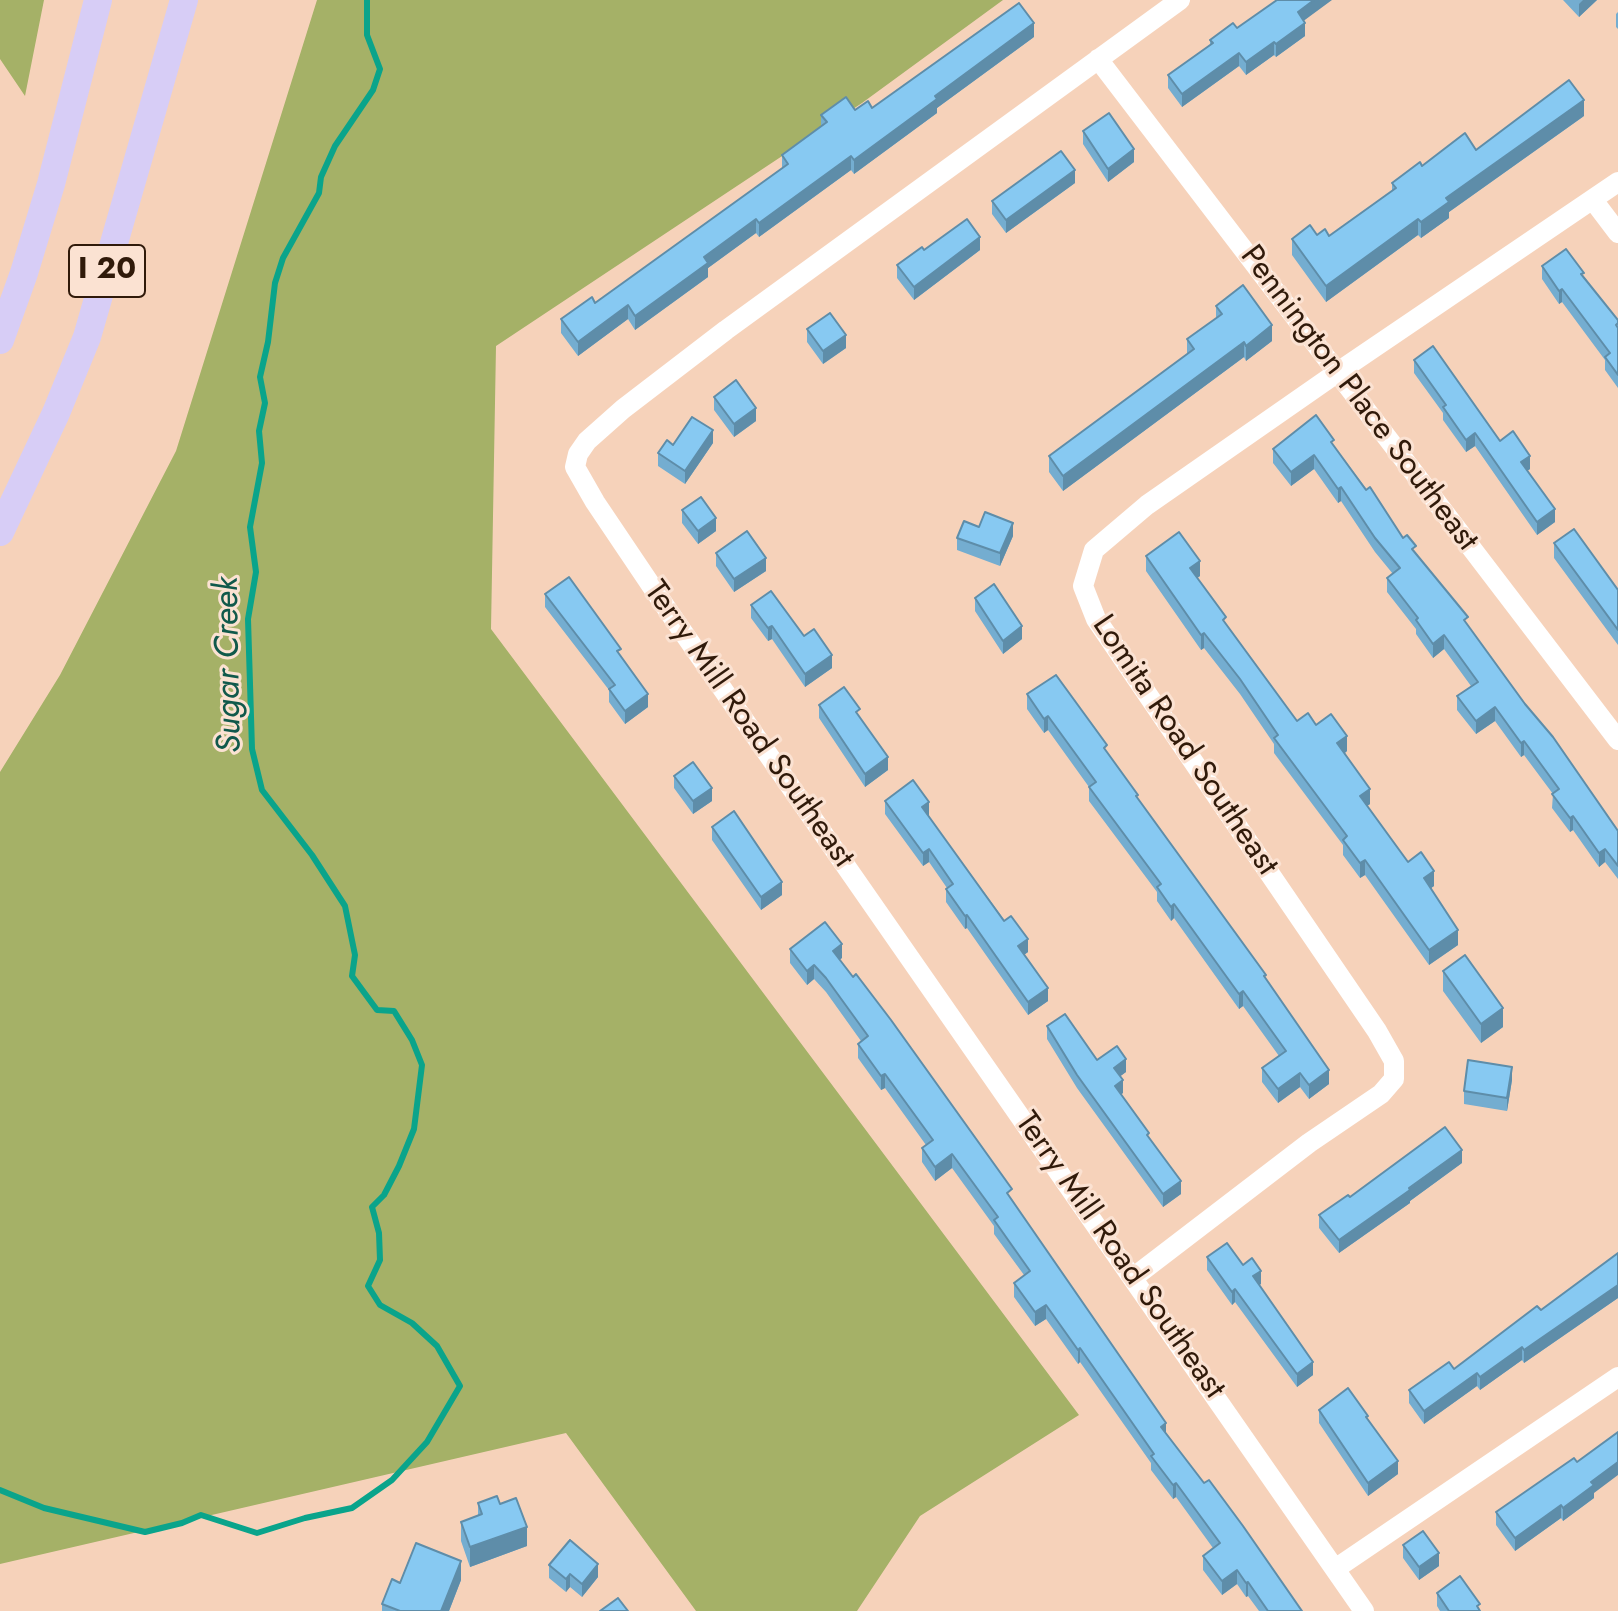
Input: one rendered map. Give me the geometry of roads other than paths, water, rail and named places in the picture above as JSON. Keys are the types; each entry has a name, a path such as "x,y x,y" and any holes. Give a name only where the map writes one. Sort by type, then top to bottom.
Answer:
{"highway":[{"name":"I 20","path":"0,340 51,184 98,0"},
{"name":"I 20","path":"0,532 56,413 87,337 184,0"}],"street":[{"name":"Terry Mill Road Southeast","path":"1180,0 726,330 623,409 587,441 578,454 575,467 669,612 1364,1611"},
{"name":"Pennington Place Southeast","path":"1098,59 1618,740"},
{"name":"Lomita Road Southeast","path":"1134,1277 1309,1143 1381,1094 1394,1079 1394,1061 1377,1031 1096,619 1083,586 1094,550 1147,505 1618,182"},
{"path":"1593,200 1618,233"},
{"path":"1335,1569 1618,1377"}],"waterway":[{"name":"Sugar Creek","path":"0,1490 44,1508 145,1532 201,1515 257,1533 352,1508 392,1480 427,1442 460,1386 437,1346 412,1323 380,1305 368,1286 380,1260 379,1233 372,1207 384,1195 414,1129 422,1065 412,1040 394,1011 377,1010 352,976 355,955 345,906 312,855 262,790 252,749 248,619 256,572 250,527 262,463 259,431 265,403 260,377 275,283 283,258 319,193 321,177 335,146 373,90 380,69 367,35 367,0"}]}
